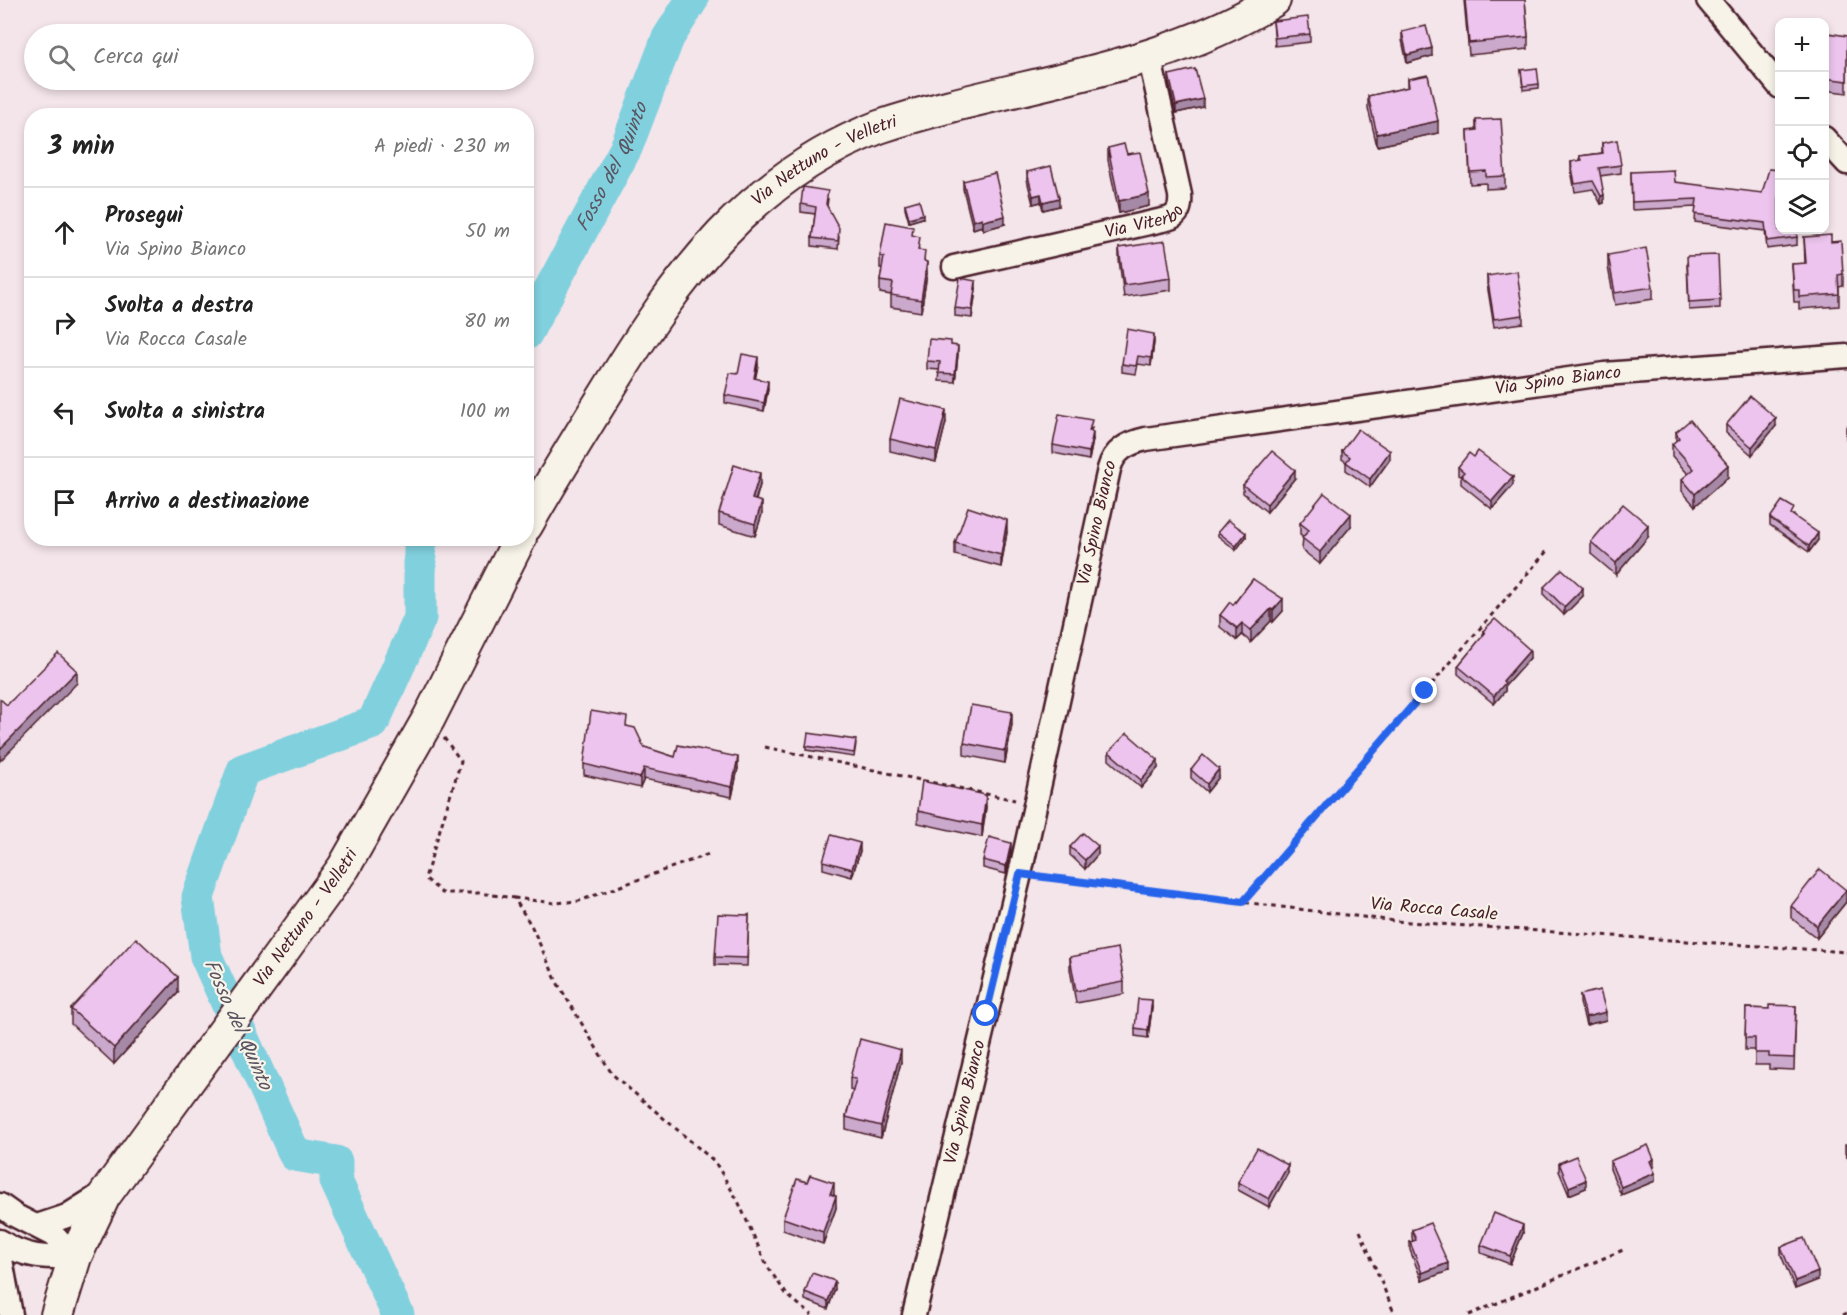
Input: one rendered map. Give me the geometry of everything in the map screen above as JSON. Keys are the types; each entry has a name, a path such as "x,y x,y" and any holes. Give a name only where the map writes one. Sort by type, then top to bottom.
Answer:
{"main road":[{"name":"Via Nettuno - Velletri","path":"534,513 635,346 672,291 726,229 788,175 843,142 898,120 1149,55 1219,30 1274,0"},
{"name":"Via Nettuno - Velletri","path":"57,1315 75,1257 109,1188 344,867 429,718 516,546"}],"street":[{"path":"1708,0 1775,82"},
{"name":"Via Viterbo","path":"954,267 1176,215 1180,206 1180,195 1149,55"},
{"path":"1829,143 1847,163"},
{"name":"Via Spino Bianco","path":"914,1315 1020,874 1113,458 1126,446 1146,439 1613,373 1847,356"},
{"path":"37,1226 75,1212 109,1188"},
{"path":"0,1205 57,1238 75,1257"},
{"path":"0,1241 28,1256 75,1257"},
{"path":"0,1254 11,1315"}],"path":[{"path":"1243,902 1547,550"},
{"path":"429,718 461,761 425,878 442,893 479,893 555,903 579,901 709,854"},
{"path":"765,747 1036,804"},
{"name":"Via Rocca Casale","path":"1020,874 1419,923 1847,952"},
{"path":"514,898 531,925 558,984 612,1074 715,1162 738,1201 767,1266 787,1295 812,1315"},
{"path":"1360,1231 1395,1315"},
{"path":"1469,1315 1623,1250"}],"building":[{"path":"1465,0 1525,0 1528,37 1469,43"},
{"path":"1308,17 1310,34 1275,38 1273,21"},
{"path":"1426,26 1432,48 1407,55 1402,32"},
{"path":"1829,33 1847,36 1847,81 1829,79"},
{"path":"1537,68 1539,84 1523,86 1521,70"},
{"path":"1195,69 1203,99 1176,105 1169,75"},
{"path":"1428,75 1438,121 1377,134 1368,96 1409,87 1408,79"},
{"path":"1501,119 1505,176 1486,177 1486,171 1470,172 1468,131 1477,130 1476,120"},
{"path":"1617,140 1621,165 1599,168 1604,195 1601,196 1593,181 1575,184 1571,162 1582,160 1580,156 1603,153 1602,143"},
{"path":"1124,144 1127,154 1140,152 1149,194 1119,201 1108,148"},
{"path":"1051,166 1059,198 1043,202 1041,194 1033,196 1027,172"},
{"path":"1769,169 1775,170 1775,234 1797,234 1797,237 1767,241 1765,223 1695,214 1697,199 1632,202 1631,172 1674,170 1675,182 1762,193"},
{"path":"995,173 1005,216 973,221 963,181"},
{"path":"803,187 828,191 826,204 839,228 838,241 812,238 816,207 801,204"},
{"path":"919,200 923,214 909,218 905,204"},
{"path":"886,222 913,227 912,235 920,237 918,250 925,251 924,261 927,262 921,300 891,295 893,283 880,281 884,257 880,256"},
{"path":"1831,235 1831,242 1841,241 1843,274 1838,275 1839,294 1799,297 1799,290 1794,290 1792,264 1806,263 1804,237"},
{"path":"1165,241 1171,278 1124,285 1119,248"},
{"path":"1646,248 1653,287 1615,293 1608,255"},
{"path":"1718,255 1720,300 1689,302 1687,256"},
{"path":"1517,271 1523,315 1494,319 1487,276"},
{"path":"960,278 976,281 972,310 955,308"},
{"path":"1127,329 1154,334 1151,358 1138,356 1136,366 1122,364"},
{"path":"929,339 951,341 951,345 958,346 955,374 939,373 940,362 927,361"},
{"path":"742,354 758,357 754,378 768,381 764,403 725,395 730,373 738,374"},
{"path":"1750,396 1776,418 1752,447 1726,425"},
{"path":"900,399 946,410 936,450 890,439"},
{"path":"1059,414 1092,420 1089,431 1093,432 1089,452 1053,445"},
{"path":"1690,420 1728,465 1695,494 1682,479 1694,469 1672,444 1679,438 1676,432"},
{"path":"1358,429 1390,451 1370,479 1346,462 1350,457 1342,451"},
{"path":"1272,451 1295,470 1267,504 1243,485"},
{"path":"1478,451 1513,477 1492,501 1461,475 1464,472 1458,467 1469,453 1474,457"},
{"path":"734,465 760,473 752,499 762,502 755,524 719,513"},
{"path":"1324,493 1351,514 1320,552 1302,538 1309,530 1300,523"},
{"path":"1782,501 1794,508 1791,514 1818,533 1809,546 1770,518"},
{"path":"1623,504 1648,525 1616,563 1591,542"},
{"path":"968,507 1007,520 1001,555 955,543"},
{"path":"1228,520 1246,533 1236,546 1218,532"},
{"path":"1562,569 1583,588 1564,607 1544,587"},
{"path":"1253,579 1283,599 1251,630 1242,623 1237,628 1220,615 1230,602 1233,605"},
{"path":"1495,619 1530,650 1503,681 1505,683 1494,696 1458,666 1485,633 1483,631"},
{"path":"58,653 77,671 0,749 0,699 7,705"},
{"path":"971,705 1012,712 1005,751 964,743"},
{"path":"591,711 627,717 626,726 635,728 644,747 675,757 678,745 738,757 732,787 644,768 640,778 584,764"},
{"path":"808,733 856,740 854,753 806,746"},
{"path":"1127,733 1158,760 1141,780 1109,752"},
{"path":"1203,755 1219,769 1207,784 1191,770"},
{"path":"922,781 986,795 982,825 918,811"},
{"path":"1083,833 1098,846 1085,860 1070,847"},
{"path":"831,835 860,843 852,869 823,861"},
{"path":"989,837 1011,843 1006,866 983,860"},
{"path":"1820,869 1846,890 1817,926 1791,906"},
{"path":"718,914 749,915 747,958 715,957"},
{"path":"136,938 178,977 114,1048 71,1009"},
{"path":"1118,948 1124,982 1076,991 1070,957"},
{"path":"1600,990 1606,1012 1586,1017 1580,995"},
{"path":"1138,999 1152,1000 1148,1030 1135,1028"},
{"path":"1769,1005 1796,1006 1794,1058 1769,1057 1769,1053 1755,1053 1755,1038 1745,1038 1746,1008 1769,1009"},
{"path":"860,1039 901,1050 881,1126 846,1117 856,1079 850,1078"},
{"path":"1648,1145 1654,1159 1650,1161 1655,1173 1621,1187 1610,1161"},
{"path":"1257,1148 1288,1165 1269,1199 1238,1182"},
{"path":"1576,1156 1586,1180 1569,1187 1559,1163"},
{"path":"810,1175 834,1183 830,1194 836,1196 823,1232 783,1218 797,1179 807,1182"},
{"path":"1494,1213 1523,1225 1510,1256 1481,1245"},
{"path":"1430,1223 1448,1263 1422,1273 1410,1242 1416,1240 1412,1230"},
{"path":"1804,1238 1818,1272 1795,1281 1781,1247"},
{"path":"812,1273 835,1281 828,1301 805,1292"}],"waterway":[{"name":"Fosso del Quinto","path":"534,319 626,148 668,38 692,0"},
{"name":"Fosso del Quinto","path":"398,1315 336,1181 336,1162 295,1155 206,956 198,897 243,770 373,723 420,618 420,546"}],"route":[{"path":"986,1014 1020,874 1243,902 1425,691"}]}
